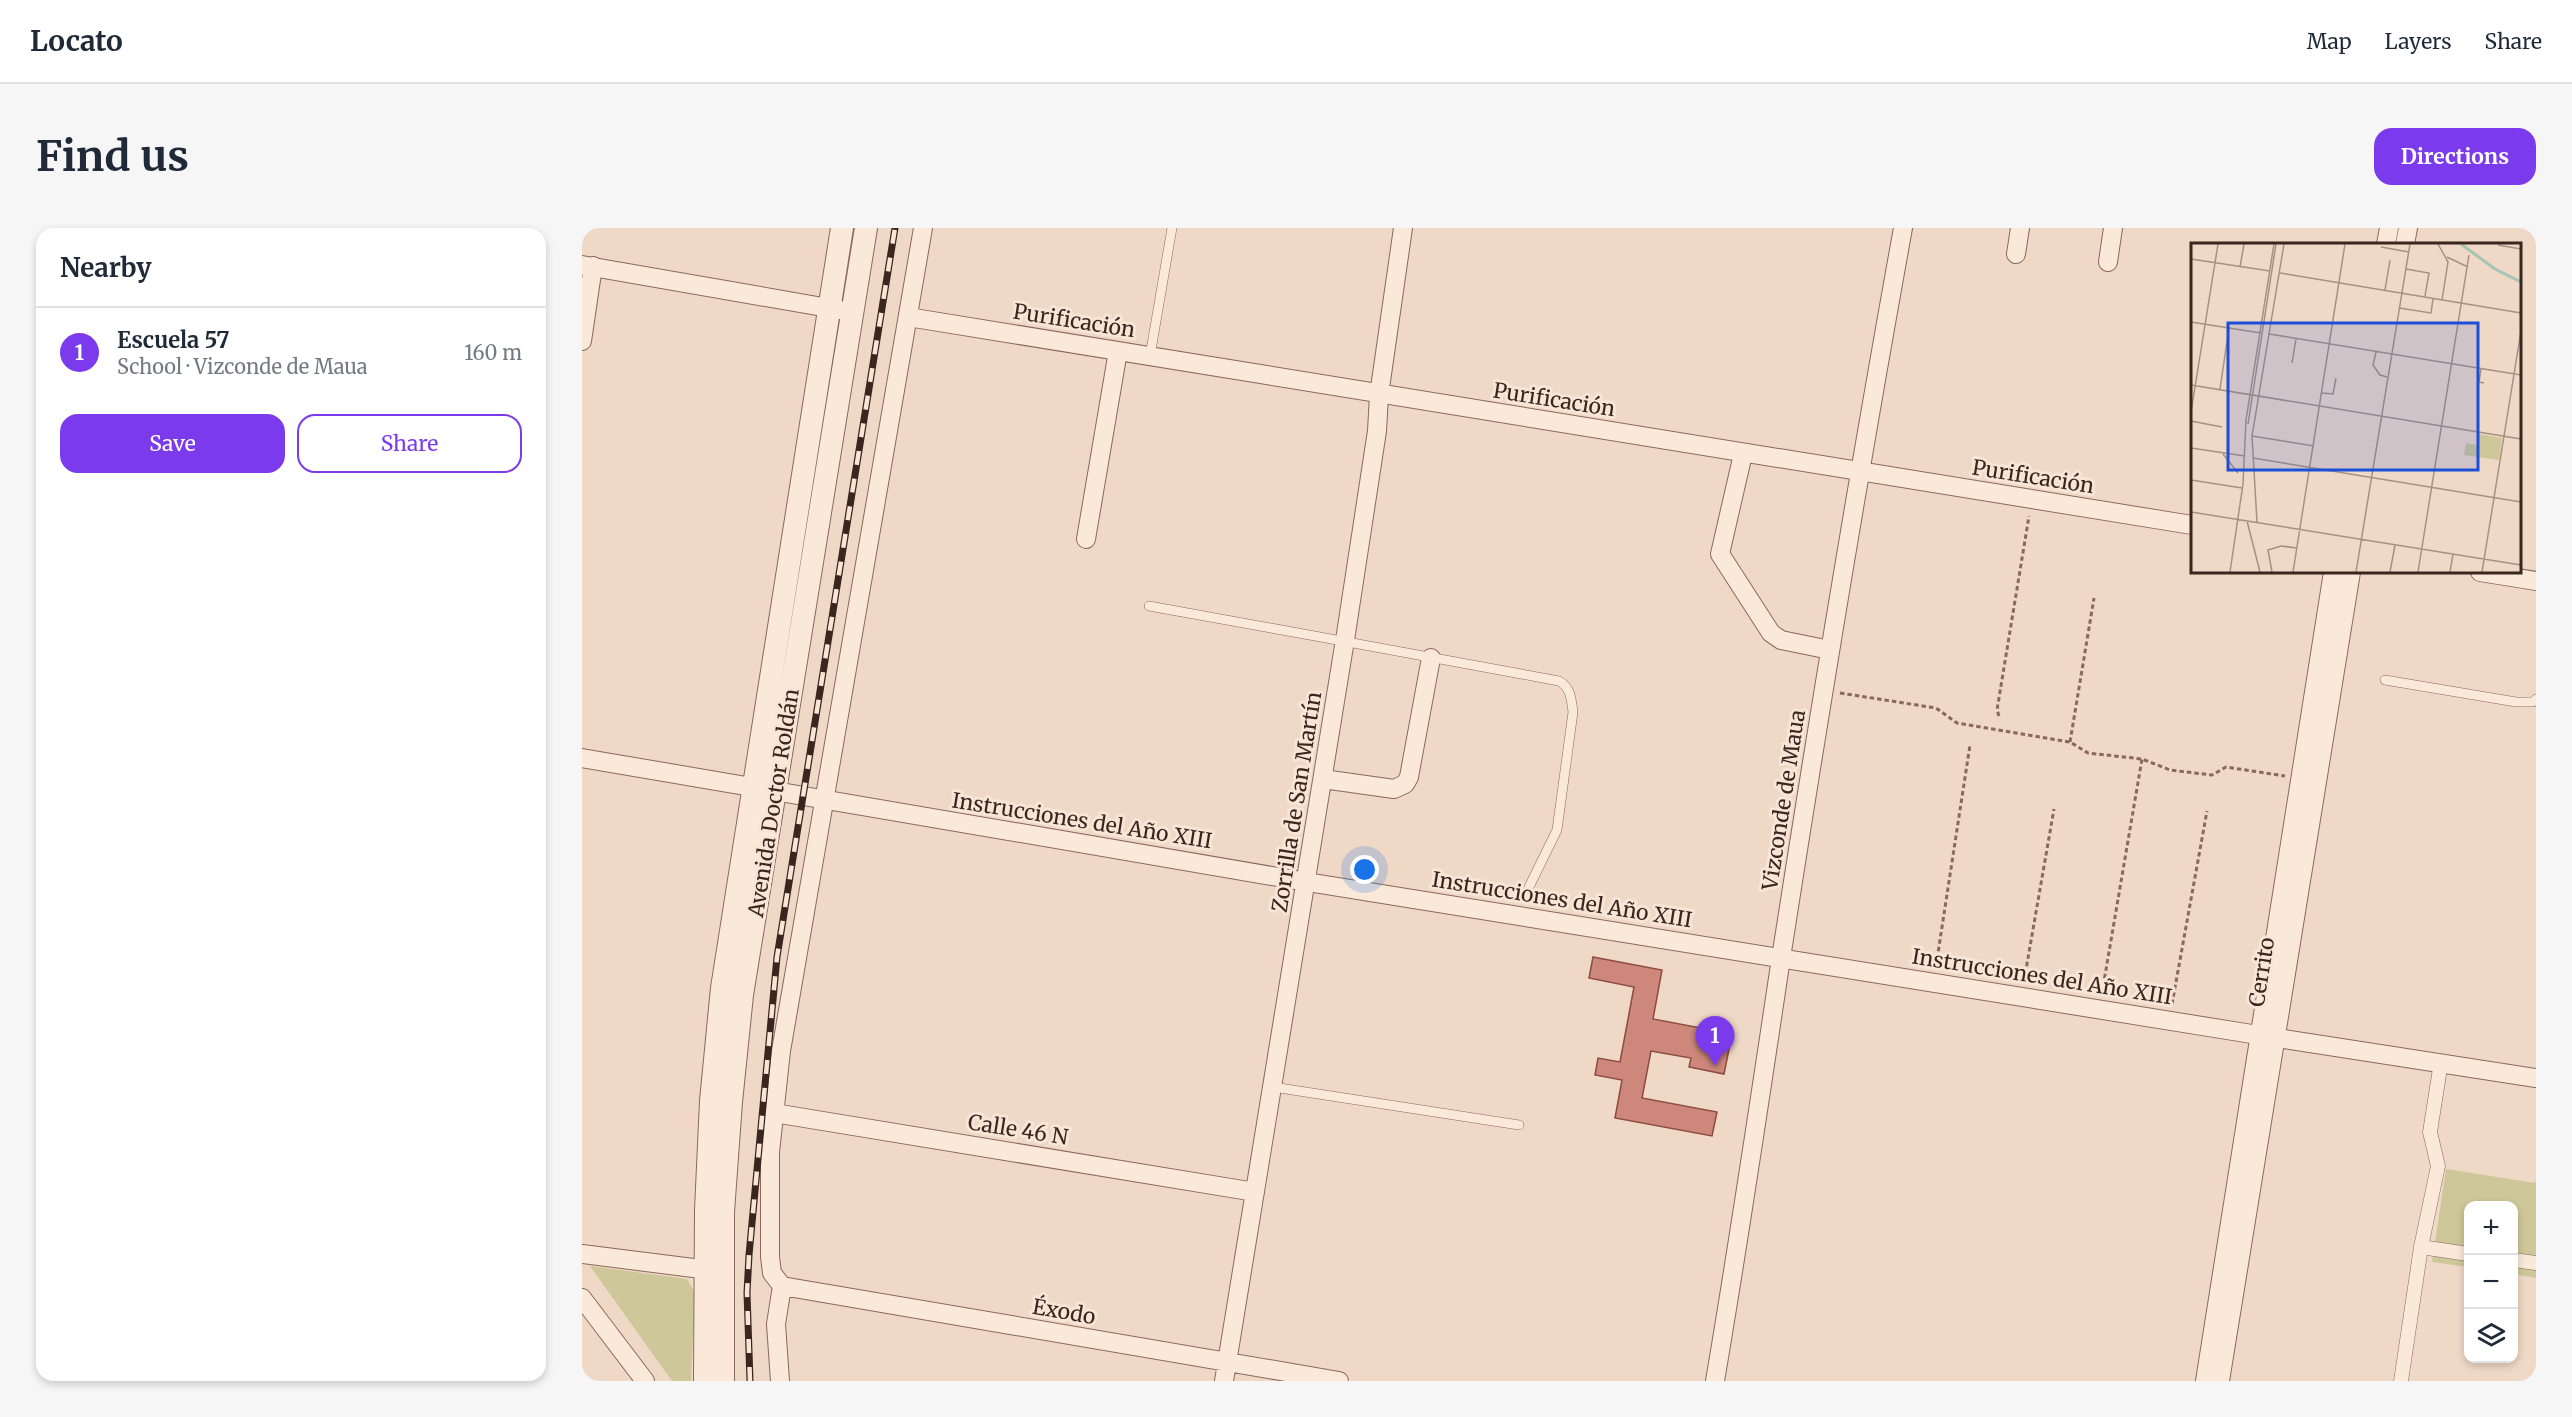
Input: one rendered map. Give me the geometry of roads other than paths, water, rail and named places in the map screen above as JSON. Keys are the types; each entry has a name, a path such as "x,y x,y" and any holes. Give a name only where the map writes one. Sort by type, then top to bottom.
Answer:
{"street":[{"name":"Avenida Doctor Roldán","path":"765,790 842,228"},
{"name":"Avenida Doctor Roldán","path":"723,1381 714,1271 711,1101 722,988 765,790 853,312 866,228"},
{"path":"780,1381 776,1324 782,1286 772,1273 770,1257 770,1152 781,1051 822,801 923,228"},
{"name":"Zorrilla de San Martín","path":"1226,1372 1345,640 1377,431 1379,395 1403,228"},
{"name":"Vizconde de Maua","path":"1715,1381 1744,1210 1781,958 1859,472 1903,228"},
{"path":"2016,254 2020,228"},
{"path":"2108,262 2113,228"},
{"path":"2386,243 2389,228"},
{"path":"2405,243 2408,228"},
{"path":"582,341 588,266 853,312"},
{"name":"Purificación","path":"908,317 1743,454 2191,525"},
{"path":"1086,539 1118,351"},
{"path":"1743,454 1720,554 1771,633 1781,640 1830,650"},
{"name":"Cerrito","path":"2220,1381 2301,779 2333,573"},
{"name":"Cerrito","path":"2205,1381 2351,573"},
{"path":"2486,573 2536,581"},
{"path":"1323,779 1394,789 1405,784 1409,777 1431,658"},
{"name":"Instrucciones del Año XIII","path":"582,759 1307,882 2266,1037 2536,1078"},
{"path":"2401,1381 2421,1247 2438,1166 2430,1132 2441,1062"},
{"name":"Calle 46 N","path":"774,1113 1255,1192"},
{"path":"2421,1247 2464,1253"},
{"path":"582,1254 714,1271"},
{"path":"2518,1261 2536,1263"},
{"name":"Avenida Doctor Roldán","path":"705,1381 714,1271"},
{"name":"Éxodo","path":"782,1286 1226,1372 1339,1381"},
{"path":"582,1298 645,1381"}],"lane":[{"path":"1150,356 1172,228"},
{"path":"1149,606 1345,640 1559,681 1565,685 1570,692 1573,712 1557,830 1529,887"},
{"path":"2385,680 2516,702 2533,702 2536,699"},
{"path":"1273,1087 1519,1125"}],"railway":[{"path":"750,1381 747,1293 749,1255 777,957 895,228"}],"place":[{"name":"Escuela 57","path":"1715,1066"}]}
